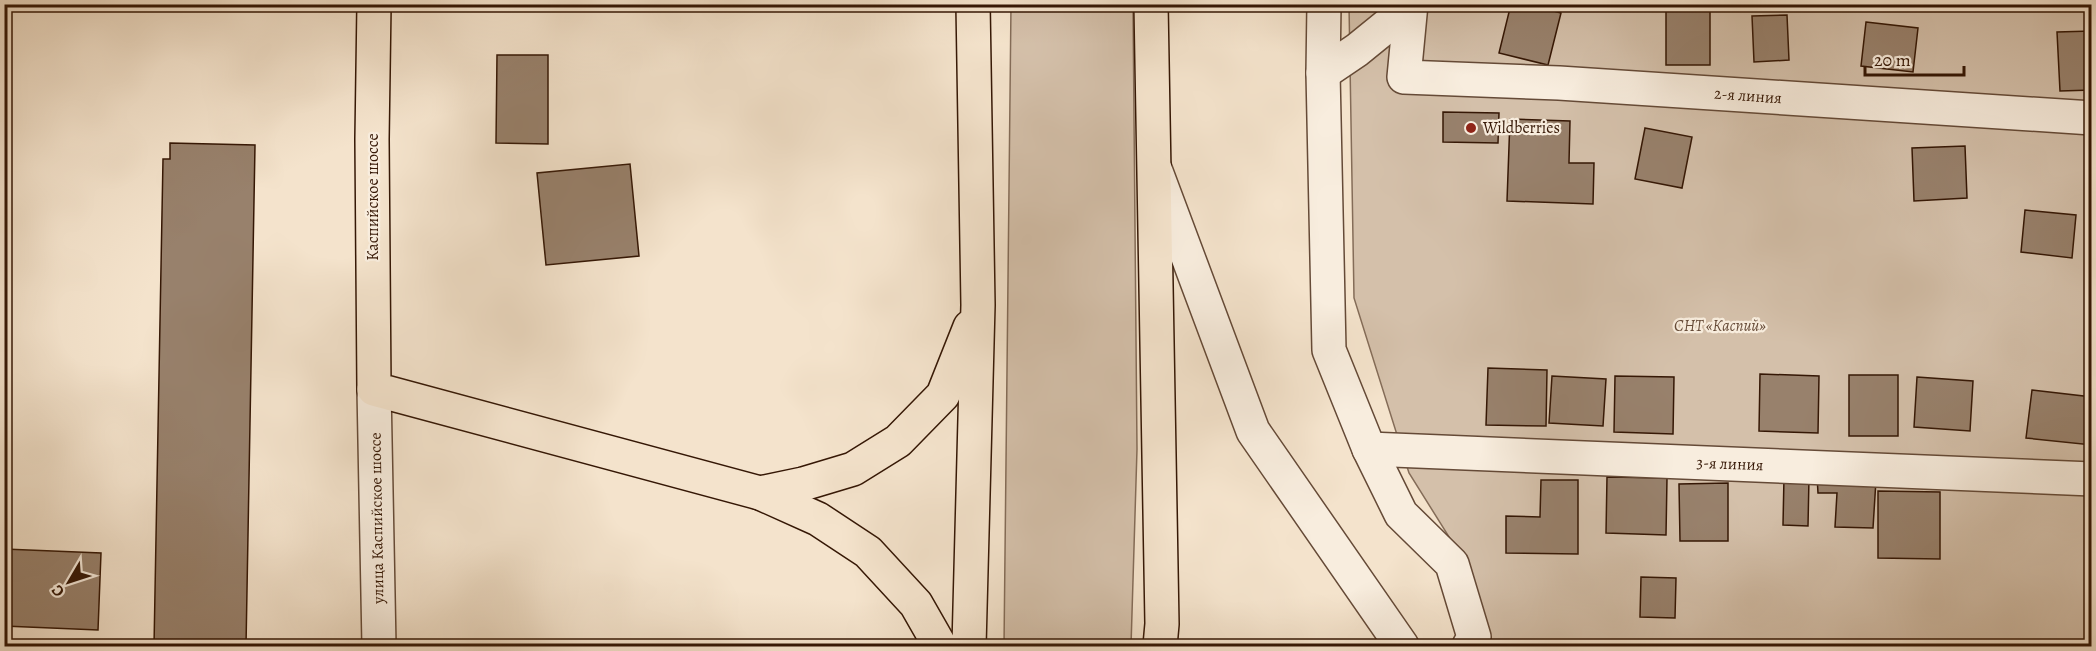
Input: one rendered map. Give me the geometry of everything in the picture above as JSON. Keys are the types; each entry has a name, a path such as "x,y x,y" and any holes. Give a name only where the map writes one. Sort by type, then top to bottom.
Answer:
{"main road":[{"name":"Каспийское шоссе","path":"374,389 372,139 375,4"},
{"path":"969,646 978,305 973,4"},
{"path":"1151,4 1162,624 1160,646"},
{"path":"760,493 803,484 853,469 898,441 943,395 978,305"},
{"path":"374,389 760,493 818,519 868,552 916,604 940,646"}],"street":[{"path":"1324,4 1323,73 1329,350 1369,449 1401,514 1452,564 1473,637 1469,646"},
{"path":"1323,73 1357,51 1411,6"},
{"name":"2-я линия","path":"1411,6 1404,77 1559,83 2091,118"},
{"path":"1154,166 1253,430 1402,646"},
{"name":"улица Каспийское шоссе","path":"374,389 379,646"},
{"name":"3-я линия","path":"1369,449 2091,480"}],"green space":[{"path":"1011,5 1133,5 1137,449 1131,646 1004,646"},
{"name":"СНТ «Каспий»","path":"1349,5 2091,5 2091,646 1481,646 1456,548 1409,473 1354,298"}],"building":[{"path":"1511,4 1528,4 1561,13 1548,65 1499,53"},
{"path":"1666,8 1710,8 1710,65 1666,65"},
{"path":"1787,15 1789,60 1754,62 1752,16"},
{"path":"1866,22 1918,28 1913,72 1861,66"},
{"path":"2092,31 2092,90 2060,91 2057,32"},
{"path":"497,55 548,55 548,144 496,143"},
{"name":"Wildberries","path":"1443,112 1499,113 1498,143 1443,142"},
{"path":"1510,119 1570,121 1569,163 1594,163 1593,204 1507,201"},
{"path":"1645,128 1692,137 1682,188 1635,179"},
{"path":"170,143 255,145 246,646 154,646 163,159 170,159"},
{"path":"1965,146 1967,198 1914,201 1912,148"},
{"path":"630,164 639,256 546,265 537,173"},
{"path":"2025,210 2076,215 2072,258 2021,252"},
{"path":"1488,368 1547,370 1546,426 1486,425"},
{"path":"1760,374 1819,376 1818,433 1759,431"},
{"path":"1849,375 1898,375 1898,436 1849,436"},
{"path":"1552,376 1606,379 1603,426 1549,423"},
{"path":"1615,376 1674,377 1673,434 1614,432"},
{"path":"1917,377 1973,381 1970,431 1914,427"},
{"path":"2032,390 2092,397 2092,445 2026,438"},
{"path":"1817,476 1876,480 1873,528 1835,527 1837,493 1818,493"},
{"path":"1607,477 1667,478 1666,535 1606,533"},
{"path":"1784,477 1809,478 1808,526 1783,525"},
{"path":"1541,480 1578,480 1578,554 1506,553 1506,516 1540,517"},
{"path":"1728,483 1728,541 1680,541 1679,484"},
{"path":"1878,491 1940,492 1940,559 1878,558"},
{"path":"2090,493 2092,493 2092,550 2089,550"},
{"path":"4,549 101,553 98,630 4,626"},
{"path":"1641,577 1676,578 1675,618 1640,617"}],"place":[{"name":"Wildberries","path":"1471,128"}]}
